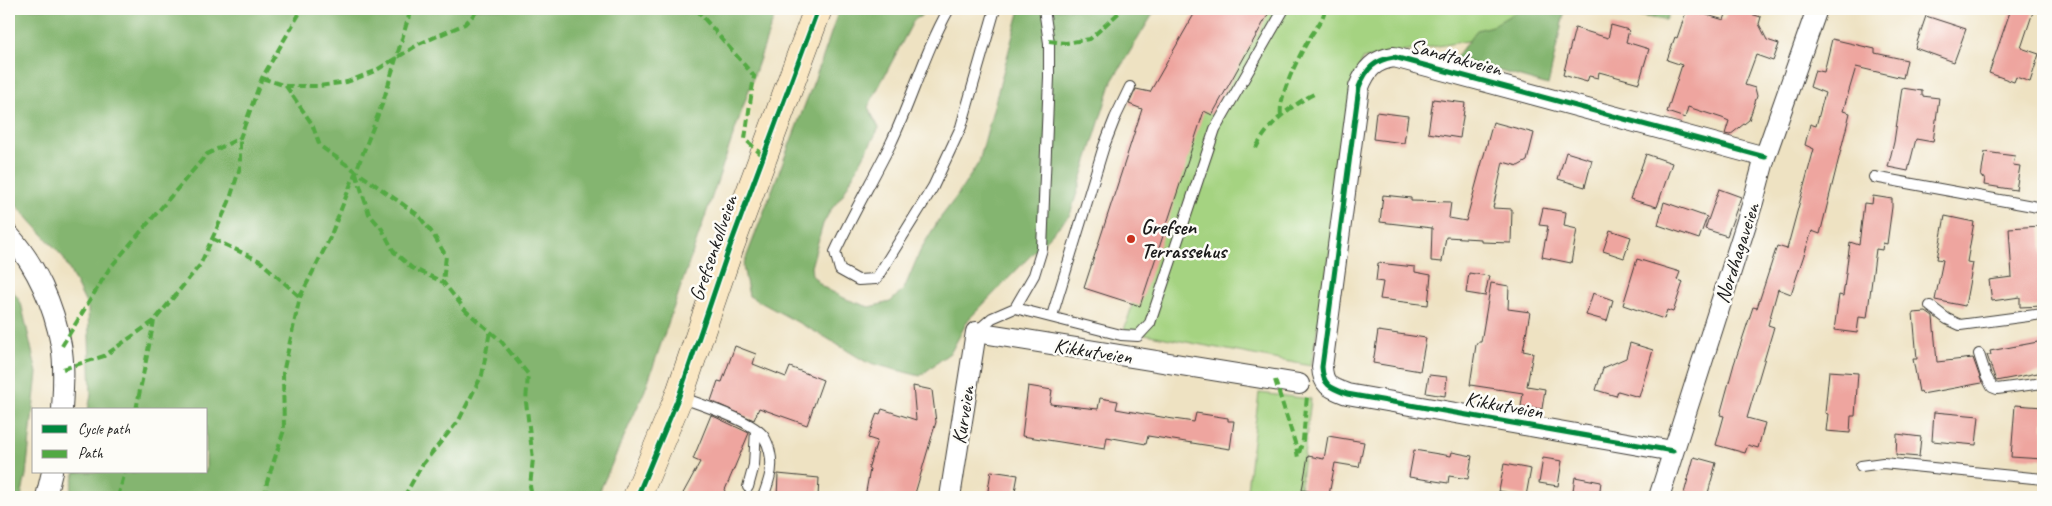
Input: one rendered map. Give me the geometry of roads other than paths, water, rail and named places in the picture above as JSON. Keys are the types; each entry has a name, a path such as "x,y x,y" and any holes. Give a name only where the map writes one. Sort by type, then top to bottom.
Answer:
{"street":[{"name":"Grefsenkollveien","path":"638,497 679,396 729,249 818,9"},
{"name":"Nordhagaveien","path":"1659,497 1753,202 1765,157 1817,9"},
{"name":"Sandtakveien","path":"1330,388 1322,376 1323,360 1359,87 1368,69 1383,58 1404,58 1553,101 1765,157"},
{"path":"9,235 20,248 48,298 62,346 62,408"},
{"name":"Kikkutveien","path":"976,332 1299,384"},
{"name":"Kurveien","path":"950,497 976,332"},
{"name":"Kikkutveien","path":"1330,388 1347,394 1673,451"},
{"path":"46,497 52,474"}],"lane":[{"path":"949,9 938,29 891,142 835,252 840,270 858,280 876,279 934,187 961,127 995,9"},
{"path":"1015,308 1034,275 1042,249 1049,77 1049,41 1044,9"},
{"path":"976,332 992,318 1015,308 1121,335 1138,336 1150,323 1215,129 1284,9"},
{"path":"1052,316 1104,146 1130,87"},
{"path":"1874,177 2043,208"},
{"path":"1930,306 1947,319 1960,325 2043,314"},
{"path":"1980,354 1986,376 1992,387 2043,383"},
{"path":"679,396 730,416 756,430 763,436 769,448 771,468 763,497"},
{"path":"748,486 755,456 756,430"},
{"path":"1861,466 1883,463 2043,480"}],"place":[{"name":"Grefsen Terrassehus","path":"1131,239"}]}
